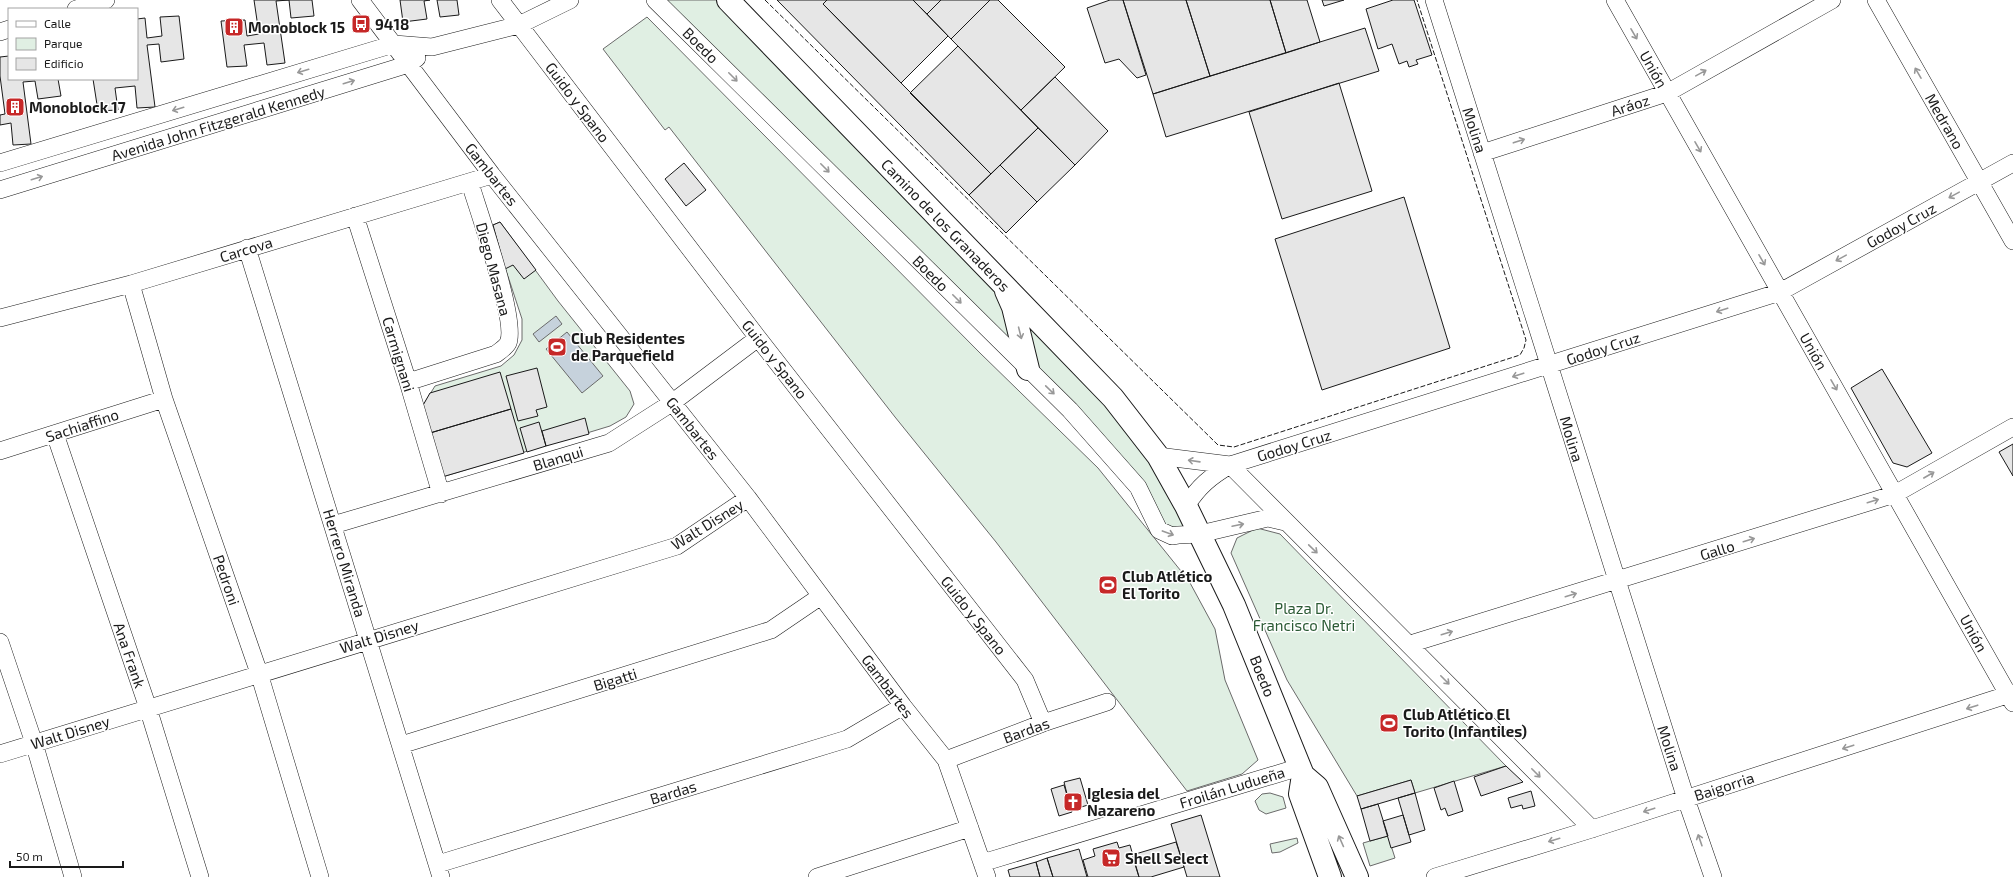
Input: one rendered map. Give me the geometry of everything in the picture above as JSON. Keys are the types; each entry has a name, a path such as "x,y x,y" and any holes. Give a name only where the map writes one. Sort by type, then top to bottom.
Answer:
{"main road":[{"name":"Camino de los Granaderos","path":"728,0 1113,398 1158,456 1186,506"},
{"path":"1002,283 1013,307 1028,369"},
{"name":"Boedo","path":"1186,506 1234,605 1301,771 1317,787 1356,877"},
{"path":"1301,771 1300,794 1330,877"}],"street":[{"path":"79,8 106,0"},
{"name":"Gambartes","path":"360,0 492,175 748,498 903,706 946,760 984,870"},
{"name":"Guido y Spano","path":"500,0 758,338 1025,680 1043,723"},
{"name":"Avenida John Fitzgerald Kennedy","path":"0,163 394,44 432,47 519,25 570,0"},
{"name":"Boedo","path":"655,0 1070,410 1138,487 1159,530 1172,536 1200,534 1268,518 1285,522"},
{"name":"Molina","path":"1434,0 1686,799 1713,877"},
{"name":"Unión","path":"1615,0 2012,697"},
{"name":"Aráoz","path":"1482,153 1667,93 1832,0"},
{"name":"Medrano","path":"1876,0 2013,241"},
{"name":"Avenida John Fitzgerald Kennedy","path":"0,190 409,64 432,47"},
{"name":"Godoy Cruz","path":"1186,506 1197,488 1211,476 1230,465 1780,292 2013,163"},
{"name":"Carcova","path":"0,318 131,284 247,248 470,183 492,175"},
{"name":"Diego Masana","path":"408,382 496,354 508,343 510,329 506,305 470,183"},
{"name":"Carmignani","path":"355,216 408,382 441,494"},
{"name":"Herrero Miranda","path":"247,248 439,871"},
{"name":"Pedroni","path":"131,284 164,398 259,673 320,877"},
{"name":"Blanqui","path":"333,525 609,443 673,402 758,338"},
{"name":"Sachiaffino","path":"0,451 164,398"},
{"name":"Gallo","path":"1410,644 1896,494 2013,428"},
{"name":"Ana Frank","path":"55,434 148,708 200,877"},
{"path":"1158,456 1230,465 1285,522 1410,644 1592,829"},
{"name":"Walt Disney","path":"0,754 368,639 677,546 748,498"},
{"name":"Bigatti","path":"401,745 771,630 821,596"},
{"path":"0,642 34,744 73,877"},
{"name":"Baigorria","path":"1435,877 2012,697"},
{"name":"Bardas","path":"946,760 1043,723 1107,702"},
{"name":"Bardas","path":"439,871 847,739 903,706"},
{"name":"Froilán Ludueña","path":"984,870 1301,771"},
{"path":"817,877 970,828"}],"green space":[{"path":"655,0 728,0 1113,398 1200,534 1172,536 1138,487"},
{"path":"647,17 980,353 1098,468 1189,581 1215,629 1225,680 1258,760 1242,774 1187,791 996,542 895,417 669,127 665,130 603,49"},
{"name":"Club Residentes de Parquefield","path":"500,222 558,301 630,391 634,404 626,417 610,426 442,477 422,407 435,386 501,366 514,355 522,340 522,319 500,252 493,225"},
{"name":"Club Atlético El Torito (Infantiles)","path":"1257,528 1280,534 1506,766 1415,793 1411,780 1357,796 1287,680 1231,553 1237,538"},
{"path":"1270,793 1283,797 1286,808 1266,814 1259,810 1255,801 1262,794"},
{"path":"1388,836 1395,858 1370,866 1363,843"},
{"path":"1297,838 1298,843 1280,852 1272,853 1270,844"}],"shaded area":[{"path":"556,316 562,324 539,342 533,334"},
{"path":"567,332 603,376 582,393 546,349"}],"building":[{"name":"Monoblock 15","path":"254,0 289,0 276,1 285,63 267,65 264,43 244,45 247,66 227,67 221,21 245,20 247,36 259,34"},
{"path":"289,0 312,0 314,16 291,18"},
{"path":"400,0 430,0 424,1 427,19 403,22"},
{"path":"437,0 457,0 459,15 440,17"},
{"path":"777,0 827,0 823,4 991,174 969,195"},
{"path":"827,0 913,0 948,36 901,83 823,4"},
{"path":"913,0 941,0 927,14"},
{"path":"941,0 990,0 951,39 927,14"},
{"path":"990,0 998,0 1065,67 1021,110 951,39"},
{"path":"1110,0 1123,0 1146,75 1137,78 1119,59 1105,63 1087,8"},
{"path":"1123,0 1186,0 1210,76 1153,94"},
{"path":"1186,0 1270,0 1286,53 1210,76"},
{"path":"1270,0 1307,0 1320,42 1286,53"},
{"path":"1322,0 1344,0 1324,6"},
{"path":"1393,0 1414,0 1432,55 1416,60 1418,64 1409,67 1407,61 1399,64 1392,44 1378,49 1366,9"},
{"path":"179,16 184,59 161,62 159,44 147,45 155,107 137,108 135,86 115,88 118,110 98,111 93,80 138,80 138,19 145,18 147,38 162,36 160,17"},
{"path":"1365,28 1379,71 1166,137 1153,94"},
{"path":"958,46 1038,128 991,174 910,93"},
{"name":"Monoblock 17","path":"8,56 8,80 58,80 61,96 38,99 35,81 23,82 31,144 13,145 11,123 0,125 0,115 5,114 0,76 0,57"},
{"path":"1055,77 1108,131 1075,165 1021,110"},
{"path":"1339,83 1372,191 1282,219 1249,112"},
{"path":"1038,128 1075,165 1037,202 1000,165"},
{"path":"684,163 706,190 686,206 665,179"},
{"path":"1000,165 1037,202 1006,233 969,195"},
{"path":"1404,197 1450,348 1322,390 1275,239"},
{"path":"500,222 536,270 524,279 513,265 505,269 493,225"},
{"path":"537,368 547,407 536,410 538,416 518,421 506,376"},
{"path":"1882,369 1932,453 1907,467 1893,463 1851,388"},
{"path":"500,372 511,409 430,433 422,407 430,393"},
{"path":"511,409 524,453 442,477 430,433"},
{"path":"585,418 589,434 546,446 542,431"},
{"path":"539,422 546,446 527,452 520,428"},
{"path":"2013,444 2013,476 1999,452"},
{"path":"1506,766 1523,782 1481,796 1474,777"},
{"path":"1080,778 1088,805 1071,810 1064,782"},
{"path":"1411,780 1415,793 1361,809 1357,796"},
{"path":"1454,781 1463,811 1448,816 1445,808 1441,810 1434,788"},
{"path":"1064,785 1072,812 1059,816 1051,789"},
{"path":"1531,791 1535,806 1523,809 1522,805 1511,808 1508,798"},
{"path":"1415,793 1425,830 1409,835 1398,798"},
{"path":"1378,804 1388,836 1370,841 1361,809"},
{"path":"1201,815 1220,877 1187,877 1171,824"},
{"path":"1403,815 1411,842 1391,848 1383,821"},
{"name":"Shell Select","path":"1117,842 1119,848 1130,845 1139,877 1088,877 1083,860 1095,856 1093,849"},
{"path":"1176,842 1184,867 1151,877 1139,877 1132,855"},
{"path":"1079,849 1087,877 1053,877 1047,858"},
{"path":"1047,858 1053,877 1040,877 1036,862"},
{"path":"1036,862 1040,877 1010,877 1008,870"}],"fence":[{"path":"765,0 1218,445 1234,447 1520,355 1524,348 1526,340 1417,0"}],"place":[{"name":"9418","path":"361,24"},
{"name":"Monoblock 15","path":"234,27"},
{"name":"Monoblock 17","path":"15,107"},
{"name":"Club Residentes de Parquefield","path":"557,347"},
{"name":"Club Atlético El Torito","path":"1108,585"},
{"name":"Club Atlético El Torito (Infantiles)","path":"1389,723"},
{"name":"Iglesia del Nazareno","path":"1073,802"},
{"name":"Shell Select","path":"1111,858"}],"park label":[{"name":"Plaza Dr. Francisco Netri","path":"1304,616"}]}
